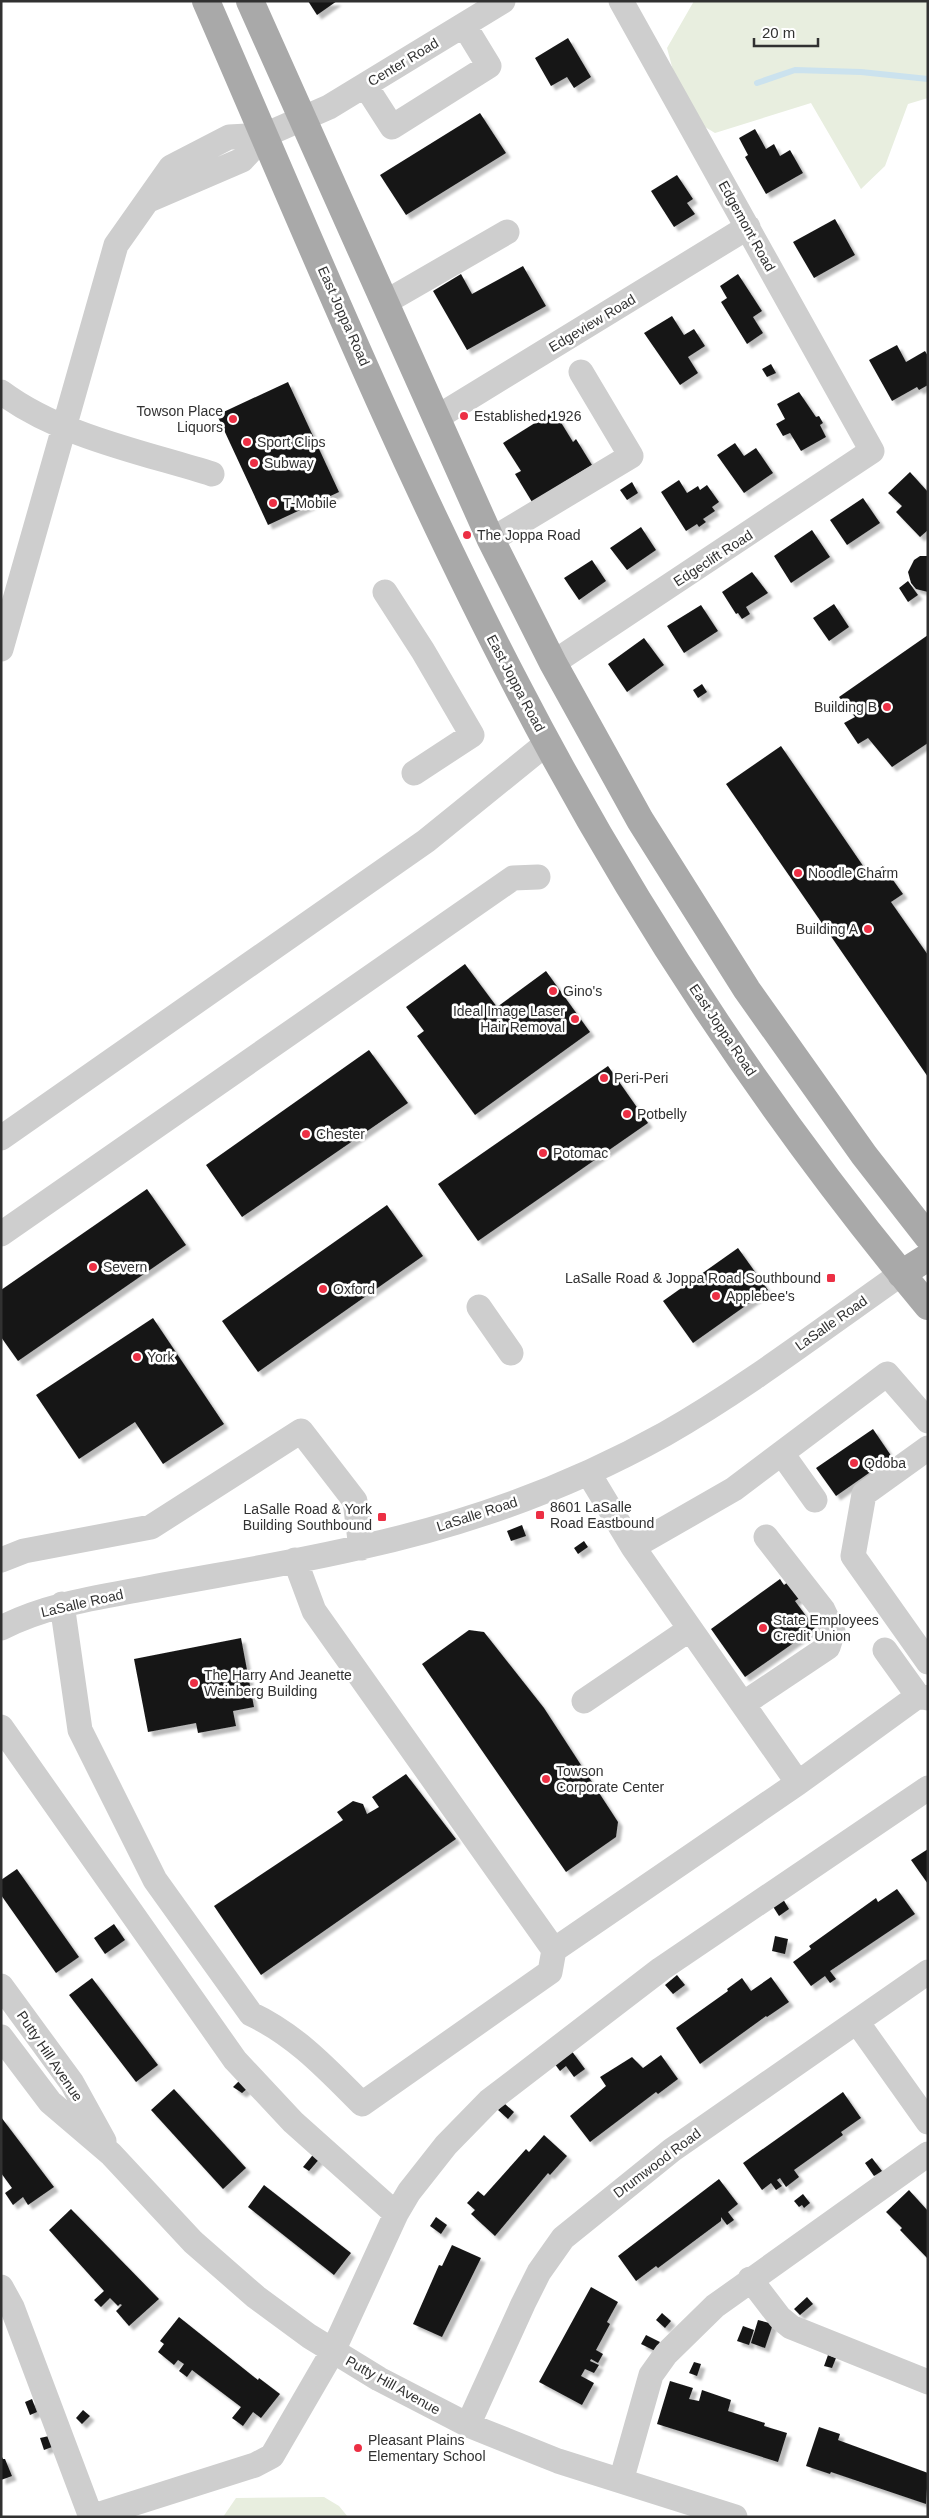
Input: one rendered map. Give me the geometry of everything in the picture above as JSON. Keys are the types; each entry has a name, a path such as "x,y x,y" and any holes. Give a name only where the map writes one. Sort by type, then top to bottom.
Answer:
{"main road":[{"name":"East Joppa Road","path":"206,1 444,540 548,743 602,842 744,1064 901,1274 928,1306"},
{"path":"250,1 491,540 553,663 640,820 706,928 793,1058 928,1237"},
{"path":"602,842 640,820"},
{"path":"901,1274 928,1257"}],"street":[{"name":"Center Road","path":"1,649 116,245 171,167 229,137 265,135 329,107 503,1"},
{"name":"Edgemont Road","path":"621,1 872,451"},
{"path":"365,85 392,127 489,66 464,25"},
{"name":"Edgeview Road","path":"436,418 748,227"},
{"path":"384,303 507,232"},
{"path":"491,540 631,456 580,372"},
{"path":"1,392 22,407 64,427 212,474"},
{"name":"Edgeclift Road","path":"553,663 872,451"},
{"path":"385,592 423,651 472,735 414,773"},
{"path":"1,1138 426,841 548,743"},
{"path":"1,1234 513,878 538,878"},
{"name":"LaSalle Road","path":"1,1628 62,1604 361,1548 492,1511 589,1474 666,1434 732,1392 901,1274"},
{"path":"479,1307 511,1353"},
{"path":"633,1547 734,1489 888,1374 928,1421"},
{"path":"1,1560 24,1552 151,1527 301,1431 355,1501 361,1548"},
{"path":"928,1448 864,1494 853,1556 928,1662"},
{"path":"782,1455 815,1500"},
{"path":"589,1474 633,1547 798,1783"},
{"path":"743,1704 828,1647 833,1631 823,1610 766,1537"},
{"path":"295,1560 314,1611 554,1950"},
{"path":"62,1604 80,1730 155,1880 251,2014 284,2032 321,2062 362,2104 550,1972 554,1950 923,1697 885,1650"},
{"path":"584,1700 690,1629"},
{"path":"1,1727 236,2060 293,2122 396,2214"},
{"path":"1,2286 12,2307 91,2517 255,2465 272,2456 333,2351 396,2214 409,2192 446,2145 490,2101 661,1969 928,1788"},
{"name":"Drumwood Road","path":"468,2425 527,2296 562,2238 672,2150 928,1972"},
{"name":"Putty Hill Avenue","path":"1,1986 72,2083 111,2154"},
{"path":"857,2022 928,2122"},
{"name":"Putty Hill Avenue","path":"1,2037 50,2102 111,2154 162,2212 224,2271 285,2320 394,2387 468,2425 558,2461 735,2517"},
{"path":"621,2480 651,2375 666,2354 715,2306 750,2279 928,2154"},
{"path":"750,2279 780,2318 791,2327 928,2382"}],"green space":[{"path":"694,1 928,1 928,98 908,104 885,166 861,189 811,103 715,133 685,115 667,48"},
{"path":"324,2497 339,2506 348,2517 223,2517 236,2498"}],"building":[{"path":"308,1 337,1 317,15"},
{"path":"568,38 591,77 574,88 567,77 551,86 535,58"},
{"path":"480,113 506,153 406,215 380,175"},
{"path":"755,129 766,149 774,144 780,156 790,150 803,173 766,194 745,157 748,155 739,138"},
{"path":"677,175 693,199 687,203 695,214 674,227 651,191"},
{"path":"835,219 855,255 814,278 793,242"},
{"path":"523,266 546,306 467,350 433,291 461,274 472,294"},
{"path":"738,274 762,311 753,317 763,333 747,344 721,302 727,298 720,286"},
{"path":"672,316 684,335 694,329 705,346 688,357 698,373 680,385 644,333"},
{"path":"897,345 906,362 925,351 928,356 928,385 919,390 917,387 892,401 869,360"},
{"path":"771,364 776,373 767,377 762,369"},
{"path":"288,382 339,492 268,525 217,415"},
{"path":"799,392 816,417 819,416 823,423 820,425 826,437 801,451 790,433 783,436 776,424 785,419 777,404"},
{"path":"554,411 573,442 576,439 592,465 532,502 515,474 521,471 503,443"},
{"path":"735,443 744,456 756,448 773,473 744,493 717,455"},
{"path":"910,472 928,492 928,530 920,537 896,512 902,506 888,493"},
{"path":"679,480 687,493 698,486 700,490 707,485 719,502 712,507 715,511 703,519 706,522 699,527 697,524 686,531 661,492"},
{"path":"632,482 638,493 627,500 620,490"},
{"path":"863,498 880,523 847,545 830,520"},
{"path":"641,527 656,550 627,570 610,548"},
{"path":"812,530 830,557 791,583 774,556"},
{"path":"920,556 928,556 928,592 916,589 911,583 908,572 914,560"},
{"path":"592,560 606,581 579,600 564,578"},
{"path":"752,572 768,593 746,607 750,614 742,619 738,613 736,614 722,592"},
{"path":"908,581 918,595 908,602 899,588"},
{"path":"834,604 849,627 829,641 813,618"},
{"path":"701,605 718,631 684,653 667,626"},
{"name":"Building B","path":"928,635 928,743 892,767 868,738 858,744 844,723 855,717 839,697"},
{"path":"644,638 664,665 627,692 608,664"},
{"path":"702,684 707,692 698,698 693,690"},
{"name":"Building A","path":"781,746 870,876 883,866 903,894 891,902 928,955 928,1077 726,784"},
{"path":"465,964 497,1007 546,971 590,1032 475,1115 417,1036 424,1031 406,1007"},
{"name":"Chester","path":"369,1050 408,1103 242,1217 206,1165"},
{"name":"Potomac","path":"608,1066 648,1123 478,1241 438,1184"},
{"name":"Severn","path":"147,1189 186,1245 18,1361 1,1337 1,1290"},
{"name":"Oxford","path":"387,1205 423,1256 258,1372 222,1321"},
{"name":"Applebee's","path":"738,1248 768,1290 693,1343 663,1301"},
{"name":"York","path":"153,1318 224,1424 163,1464 135,1422 79,1459 36,1395"},
{"name":"Qdoba","path":"873,1429 892,1457 836,1496 816,1468"},
{"path":"522,1525 526,1536 511,1541 507,1531"},
{"path":"584,1541 588,1547 578,1554 574,1548"},
{"name":"State Employees Credit Union","path":"802,1572 814,1588 795,1601 815,1628 745,1677 711,1629 780,1579 784,1585"},
{"name":"Towson Corporate Center","path":"469,1630 484,1632 544,1708 618,1822 616,1837 566,1872 422,1664"},
{"name":"The Harry And Jeanette Weinberg Building","path":"241,1638 254,1707 233,1711 236,1726 198,1733 196,1723 148,1732 134,1659"},
{"path":"406,1774 456,1839 261,1975 214,1906 343,1820 337,1812 353,1801 363,1804 367,1814 379,1807 372,1797"},
{"path":"928,1849 928,1884 911,1860"},
{"path":"17,1869 79,1957 56,1973 1,1895 1,1880"},
{"path":"897,1889 915,1914 830,1971 836,1979 830,1983 825,1976 811,1986 793,1962 811,1949 809,1946 876,1898 878,1902"},
{"path":"783,1899 789,1909 779,1916 772,1905"},
{"path":"114,1924 125,1940 105,1954 94,1938"},
{"path":"775,1936 788,1939 785,1954 772,1951"},
{"path":"677,1975 685,1985 673,1994 665,1985"},
{"path":"771,1977 789,2002 766,2016 700,2064 676,2028 728,1991 727,1989 742,1978 751,1991"},
{"path":"92,1978 158,2065 136,2082 69,1995"},
{"path":"571,2050 585,2069 574,2077 566,2066 560,2071 554,2063"},
{"path":"661,2055 678,2079 658,2094 656,2092 590,2142 570,2116 606,2086 600,2077 632,2057 643,2068"},
{"path":"241,2079 248,2088 242,2093 233,2087"},
{"path":"174,2089 246,2168 223,2189 151,2110"},
{"path":"843,2092 861,2118 841,2132 843,2135 794,2170 799,2177 786,2187 780,2178 777,2180 782,2186 776,2190 771,2183 762,2190 743,2163"},
{"path":"504,2103 514,2112 508,2119 498,2110"},
{"path":"1,2117 54,2187 28,2205 23,2197 13,2205 5,2193 12,2188 1,2173"},
{"path":"544,2135 567,2156 550,2175 548,2173 495,2236 471,2214 475,2210 467,2203 478,2191 484,2196 526,2149 529,2152"},
{"path":"316,2151 322,2156 309,2171 303,2167"},
{"path":"872,2158 882,2171 874,2176 865,2163"},
{"path":"719,2179 738,2204 728,2212 734,2220 727,2225 721,2217 721,2221 658,2268 656,2266 636,2281 618,2256"},
{"path":"264,2185 351,2253 334,2275 248,2207"},
{"path":"909,2190 928,2211 928,2259 900,2230 902,2228 886,2212"},
{"path":"803,2194 810,2203 804,2208 802,2205 799,2207 794,2201"},
{"path":"71,2209 159,2299 129,2326 116,2311 122,2305 118,2306 110,2298 101,2307 94,2300 104,2291 49,2230"},
{"path":"436,2217 447,2225 441,2234 430,2226"},
{"path":"452,2245 481,2258 442,2337 413,2324 439,2265 442,2266"},
{"path":"591,2287 618,2302 607,2322 610,2324 596,2350 603,2354 598,2363 591,2359 590,2361 599,2365 594,2373 585,2369 581,2376 594,2383 582,2405 539,2382"},
{"path":"807,2297 813,2304 800,2315 794,2309"},
{"path":"662,2313 671,2321 665,2328 656,2320"},
{"path":"179,2317 258,2380 259,2378 280,2394 261,2418 253,2412 243,2426 232,2418 241,2407 192,2370 187,2377 179,2371 184,2364 178,2360 174,2365 158,2352 164,2344 160,2341"},
{"path":"758,2320 773,2324 765,2348 751,2343"},
{"path":"743,2326 754,2330 749,2345 737,2341"},
{"path":"646,2335 660,2342 655,2351 641,2344"},
{"path":"828,2355 836,2358 832,2368 824,2366"},
{"path":"694,2362 701,2364 697,2376 689,2373"},
{"path":"670,2381 693,2388 689,2399 699,2401 702,2390 731,2400 728,2411 765,2423 764,2426 787,2433 778,2462 657,2424"},
{"path":"32,2399 37,2412 30,2415 25,2402"},
{"path":"83,2410 90,2416 82,2424 76,2418"},
{"path":"819,2427 840,2434 838,2440 928,2473 926,2504 831,2472 830,2474 806,2466"},
{"path":"49,2436 52,2447 44,2450 40,2438"},
{"path":"1,2455 5,2459 12,2476 1,2480"}],"waterway":[{"path":"757,83 795,70 861,72 928,79"}],"place":[{"name":"Established 1926","path":"464,416"},
{"name":"Towson Place Liquors","path":"233,419"},
{"name":"Sport Clips","path":"247,442"},
{"name":"Subway","path":"254,463"},
{"name":"T-Mobile","path":"273,503"},
{"name":"The Joppa Road","path":"467,535"},
{"name":"Building B","path":"887,707"},
{"name":"Noodle Charm","path":"798,873"},
{"name":"Building A","path":"868,929"},
{"name":"Gino's","path":"553,991"},
{"name":"Ideal Image Laser Hair Removal","path":"575,1019"},
{"name":"Peri-Peri","path":"604,1078"},
{"name":"Potbelly","path":"627,1114"},
{"name":"Chester","path":"306,1134"},
{"name":"Potomac","path":"543,1153"},
{"name":"Severn","path":"93,1267"},
{"name":"LaSalle Road & Joppa Road Southbound","path":"831,1278"},
{"name":"Oxford","path":"323,1289"},
{"name":"Applebee's","path":"716,1296"},
{"name":"York","path":"137,1357"},
{"name":"Qdoba","path":"854,1463"},
{"name":"8601 LaSalle Road Eastbound","path":"540,1515"},
{"name":"LaSalle Road & York Building Southbound","path":"382,1517"},
{"name":"State Employees Credit Union","path":"763,1628"},
{"name":"The Harry And Jeanette Weinberg Building","path":"194,1683"},
{"name":"Towson Corporate Center","path":"546,1779"},
{"name":"Pleasant Plains Elementary School","path":"358,2448"}]}
